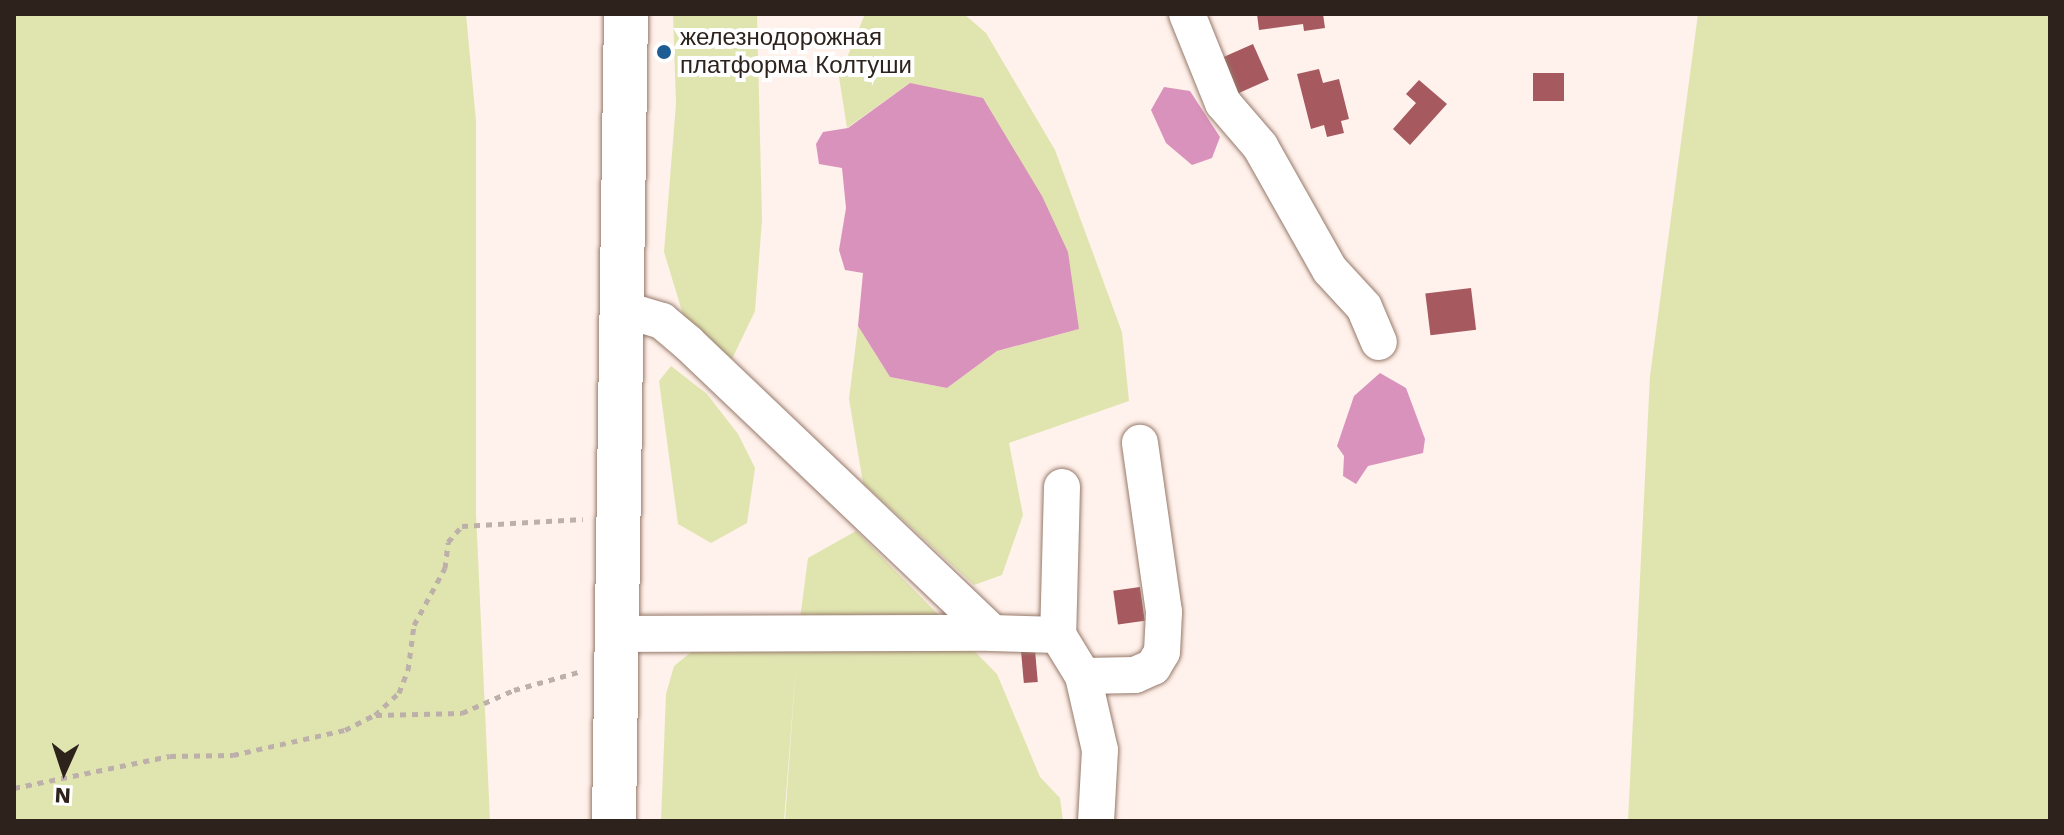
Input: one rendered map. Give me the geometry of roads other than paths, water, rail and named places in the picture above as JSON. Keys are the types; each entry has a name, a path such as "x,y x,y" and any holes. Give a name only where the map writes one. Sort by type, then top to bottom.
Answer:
{"main road":[{"path":"614,821 626,14"}],"street":[{"path":"1187,14 1223,103 1260,146 1330,270 1364,307 1379,342"},
{"path":"622,309 662,321 688,343 992,633"},
{"path":"1083,676 1135,675 1153,667 1162,652 1164,612 1140,443"},
{"path":"1062,487 1058,635 1083,676 1100,750 1096,821"},
{"path":"617,648 992,633 1058,635"}],"place":[{"name":"железнодорожная платформа Колтуши","path":"664,52"}]}
